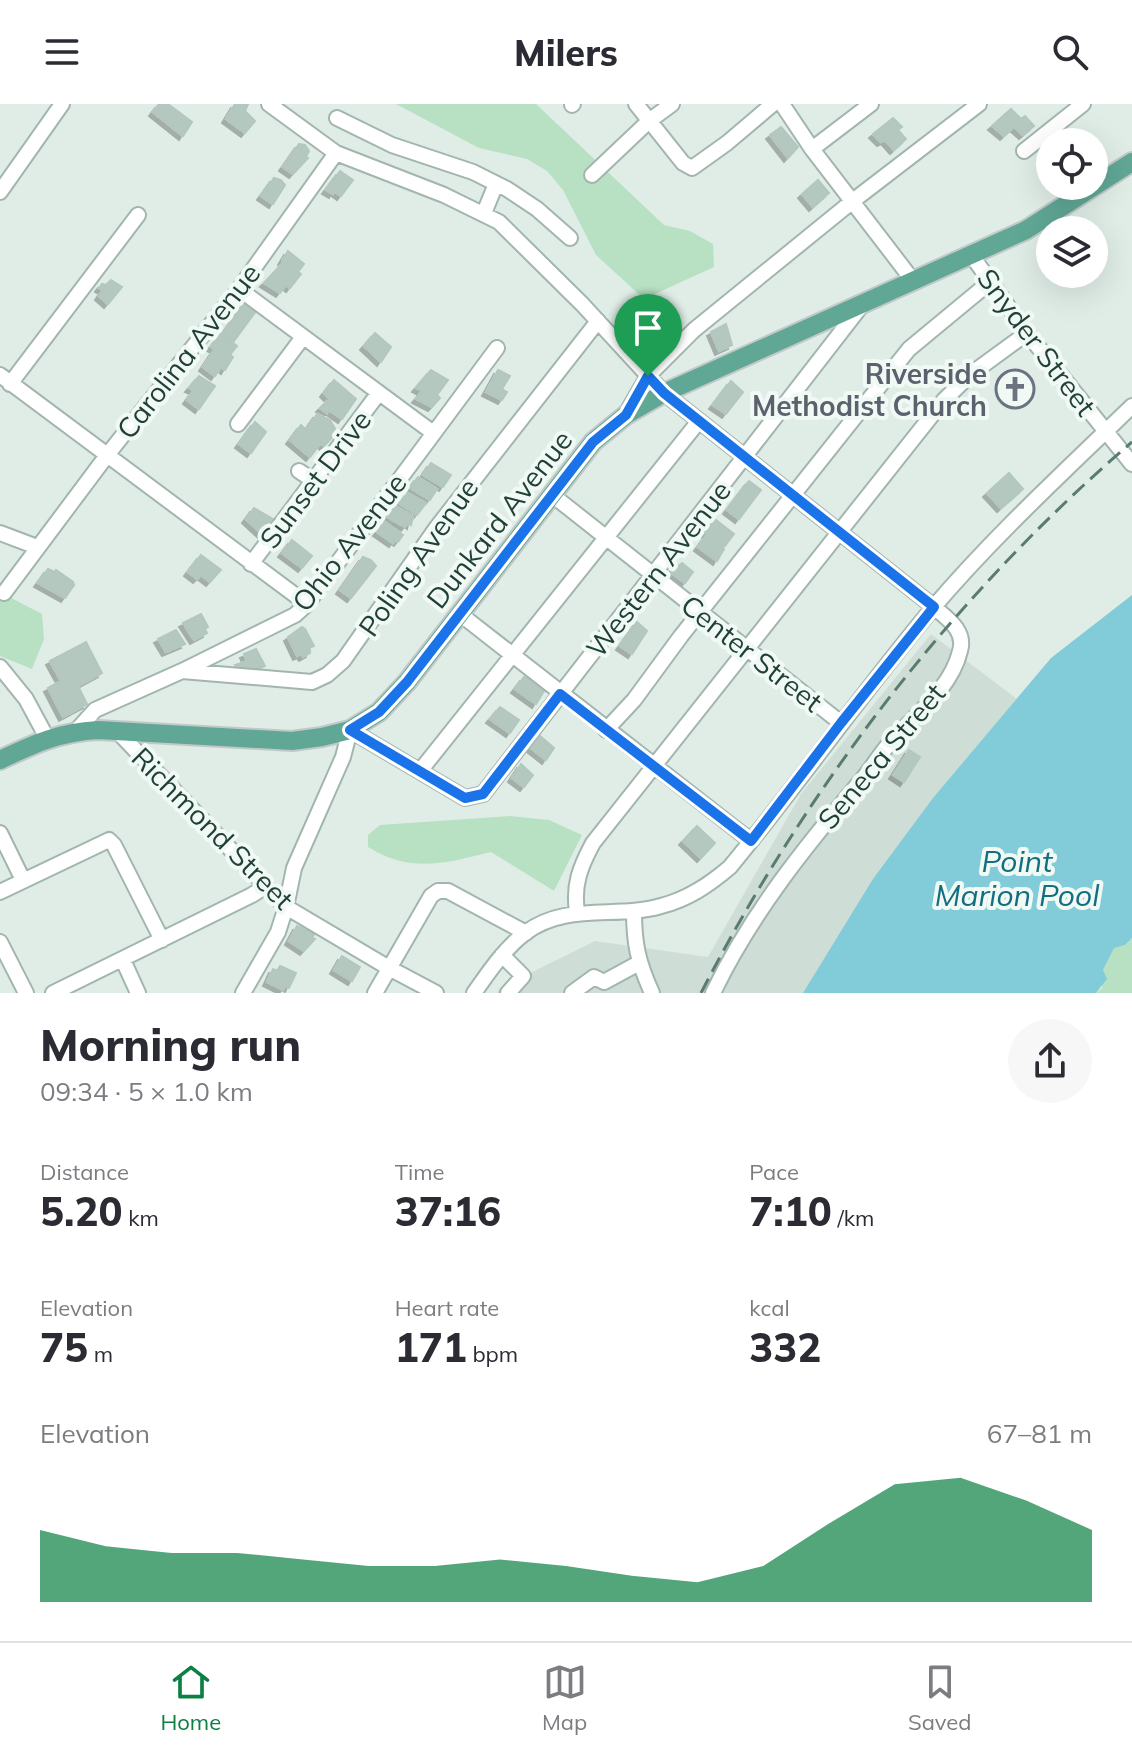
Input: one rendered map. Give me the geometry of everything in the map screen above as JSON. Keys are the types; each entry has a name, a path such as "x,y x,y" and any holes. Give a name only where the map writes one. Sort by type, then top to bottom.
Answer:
{"main road":[{"name":"Dunkard Avenue","path":"0,760 47,738 76,731 292,741 350,730 379,712 407,682 593,442 626,415 664,393 1026,230 1132,162"}],"street":[{"path":"0,192 62,104"},
{"name":"Seneca Street","path":"269,104 336,153 484,213 499,222 527,247 664,393 951,621 961,638 961,650 955,662 924,708 890,743 862,781 824,822 775,887 713,993"},
{"path":"636,104 683,163 692,168 773,104"},
{"path":"592,175 649,121 672,104"},
{"path":"782,104 812,149 914,282"},
{"path":"812,149 871,104"},
{"path":"626,415 648,376 694,330 854,200 979,104"},
{"path":"1024,151 1083,104"},
{"path":"337,118 392,145 473,172 537,209 570,238"},
{"name":"Carolina Avenue","path":"4,593 108,454 239,289 336,153"},
{"path":"484,213 496,184"},
{"path":"138,215 5,380 307,604"},
{"name":"Snyder Street","path":"972,256 1027,333 1132,464"},
{"path":"606,730 634,700 909,349 990,282"},
{"path":"239,289 432,432"},
{"name":"Western Avenue","path":"420,771 465,798 483,794 862,305"},
{"name":"Poling Avenue","path":"182,671 286,682 312,682 327,675 343,661 487,460 598,321"},
{"path":"577,912 574,891 580,867 593,843 957,386 1027,333"},
{"path":"238,424 303,337"},
{"name":"Ohio Avenue","path":"76,731 95,710 295,615 307,604 497,348"},
{"name":"Sunset Drive","path":"251,564 378,394"},
{"path":"474,993 502,955 526,933 544,923 577,912 634,911 660,907 708,886 730,867 934,607 1031,502 1132,406"},
{"path":"243,993 278,932 294,868 343,757 350,730 420,771 699,421"},
{"path":"299,471 314,481"},
{"name":"Center Street","path":"551,494 841,723"},
{"path":"0,533 37,547"},
{"path":"460,614 751,841"},
{"path":"0,667 26,699 47,738"},
{"name":"Richmond Street","path":"117,731 286,907 436,993"},
{"path":"0,833 23,880"},
{"path":"0,892 109,840 162,940"},
{"path":"53,993 266,886"},
{"path":"375,993 431,896 438,891 448,891 526,933"},
{"path":"634,911 634,945 652,993"},
{"path":"0,942 26,993"},
{"path":"502,955 523,976 508,993"},
{"path":"123,960 138,993"},
{"path":"572,993 594,977 601,987 639,963"}],"shaded area":[{"path":"931,634 1017,699 933,798 803,993 497,993 500,988 595,941 708,957 801,794"}],"green space":[{"path":"396,104 536,104 664,225 690,231 713,244 714,267 644,299 596,255 563,190 547,171 527,159 479,148"},
{"path":"0,592 42,614 44,639 32,669 0,656"},
{"path":"510,816 549,820 582,835 554,891 491,852 429,864 399,861 368,847 368,835 380,825"},
{"path":"1132,938 1132,993 1096,993 1102,988 1103,970 1114,947 1125,945"}],"water":[{"name":"Point Marion Pool","path":"1132,595 1132,938 1125,945 1114,948 1103,970 1107,979 1096,993 803,993 873,879 933,798 1051,658"}],"building":[{"path":"159,104 168,104 192,122 183,136 153,112"},
{"path":"235,104 248,104 245,111 255,121 245,133 226,119"},
{"path":"1011,109 1021,119 1025,116 1034,126 1023,135 1014,127 1004,136 992,126"},
{"path":"893,118 902,127 898,130 906,139 894,150 885,140 881,142 873,134"},
{"path":"781,127 798,147 788,158 770,135"},
{"path":"299,144 305,145 309,151 308,158 293,174 283,167"},
{"path":"340,171 353,180 341,196 326,190"},
{"path":"274,178 285,185 273,204 261,196"},
{"path":"818,180 829,193 813,207 802,194"},
{"path":"288,251 304,264 298,272 301,274 290,288 286,285 280,293 264,283 283,263"},
{"path":"111,280 122,287 108,304 99,296 103,290 99,288"},
{"path":"245,303 256,311 234,341 223,333"},
{"path":"726,324 732,345 719,351 711,332"},
{"path":"375,333 391,347 381,362 364,346"},
{"path":"221,334 237,346 225,370 221,367 215,376 203,367 215,349 211,347"},
{"path":"431,370 448,380 432,407 416,399 422,391 416,388"},
{"path":"498,370 510,376 502,389 507,392 502,400 486,392"},
{"path":"199,376 215,386 199,409 187,400 194,390 189,388"},
{"path":"334,380 356,399 342,419 320,408 327,401 333,402 324,393"},
{"path":"731,381 743,392 726,414 713,405"},
{"path":"317,414 330,420 337,432 324,446 321,443 310,457 290,440 301,425 306,430"},
{"path":"255,422 266,432 251,453 239,444"},
{"path":"431,463 451,475 443,487 423,475"},
{"path":"1009,473 1023,489 1001,508 987,493"},
{"path":"418,477 437,489 430,500 410,488"},
{"path":"749,481 761,490 739,519 727,510"},
{"path":"408,493 426,503 417,515 399,503"},
{"path":"395,506 413,516 411,525 408,523 405,527 387,517"},
{"path":"254,508 273,519 262,534 246,519"},
{"path":"712,517 734,534 725,546 702,531"},
{"path":"385,522 403,535 398,542 395,540 393,543 377,532"},
{"path":"706,536 724,549 717,561 698,547"},
{"path":"292,540 312,556 302,568 282,553"},
{"path":"201,555 221,570 210,582 201,575 197,579 188,572"},
{"path":"363,557 376,566 351,598 340,590"},
{"path":"682,563 693,572 685,583 670,572 676,564 679,566"},
{"path":"48,569 56,570 73,582 65,598 38,583"},
{"path":"201,614 208,627 205,629 207,633 194,640 183,623"},
{"path":"637,622 647,631 632,654 620,646"},
{"path":"302,627 314,646 303,657 301,654 297,656 288,637"},
{"path":"176,630 185,644 166,652 158,639"},
{"path":"86,642 102,673 78,686 87,704 63,717 48,688 61,681 50,661"},
{"path":"256,649 265,666 241,676 235,665 247,661 244,654"},
{"path":"524,677 536,681 544,691 536,704 515,689"},
{"path":"500,707 519,720 510,733 490,719"},
{"path":"540,736 554,748 546,760 531,748"},
{"path":"909,750 920,757 904,782 893,775"},
{"path":"521,764 533,775 524,787 512,778"},
{"path":"697,826 715,843 701,858 683,841"},
{"path":"297,926 314,934 312,938 315,939 304,951 289,941"},
{"path":"342,956 360,967 352,981 334,970"},
{"path":"280,966 296,973 289,988 285,986 283,990 267,982 273,969 277,971"}],"railway":[{"path":"701,993 788,841 890,697 1005,563 1132,442"}],"place":[{"name":"Riverside Methodist Church","path":"1015,389"}],"route":[{"path":"648,376 664,393 934,607 883,668 751,841 560,694 483,794 465,798 350,730 379,712 407,682 593,442 626,415 648,376"}]}
